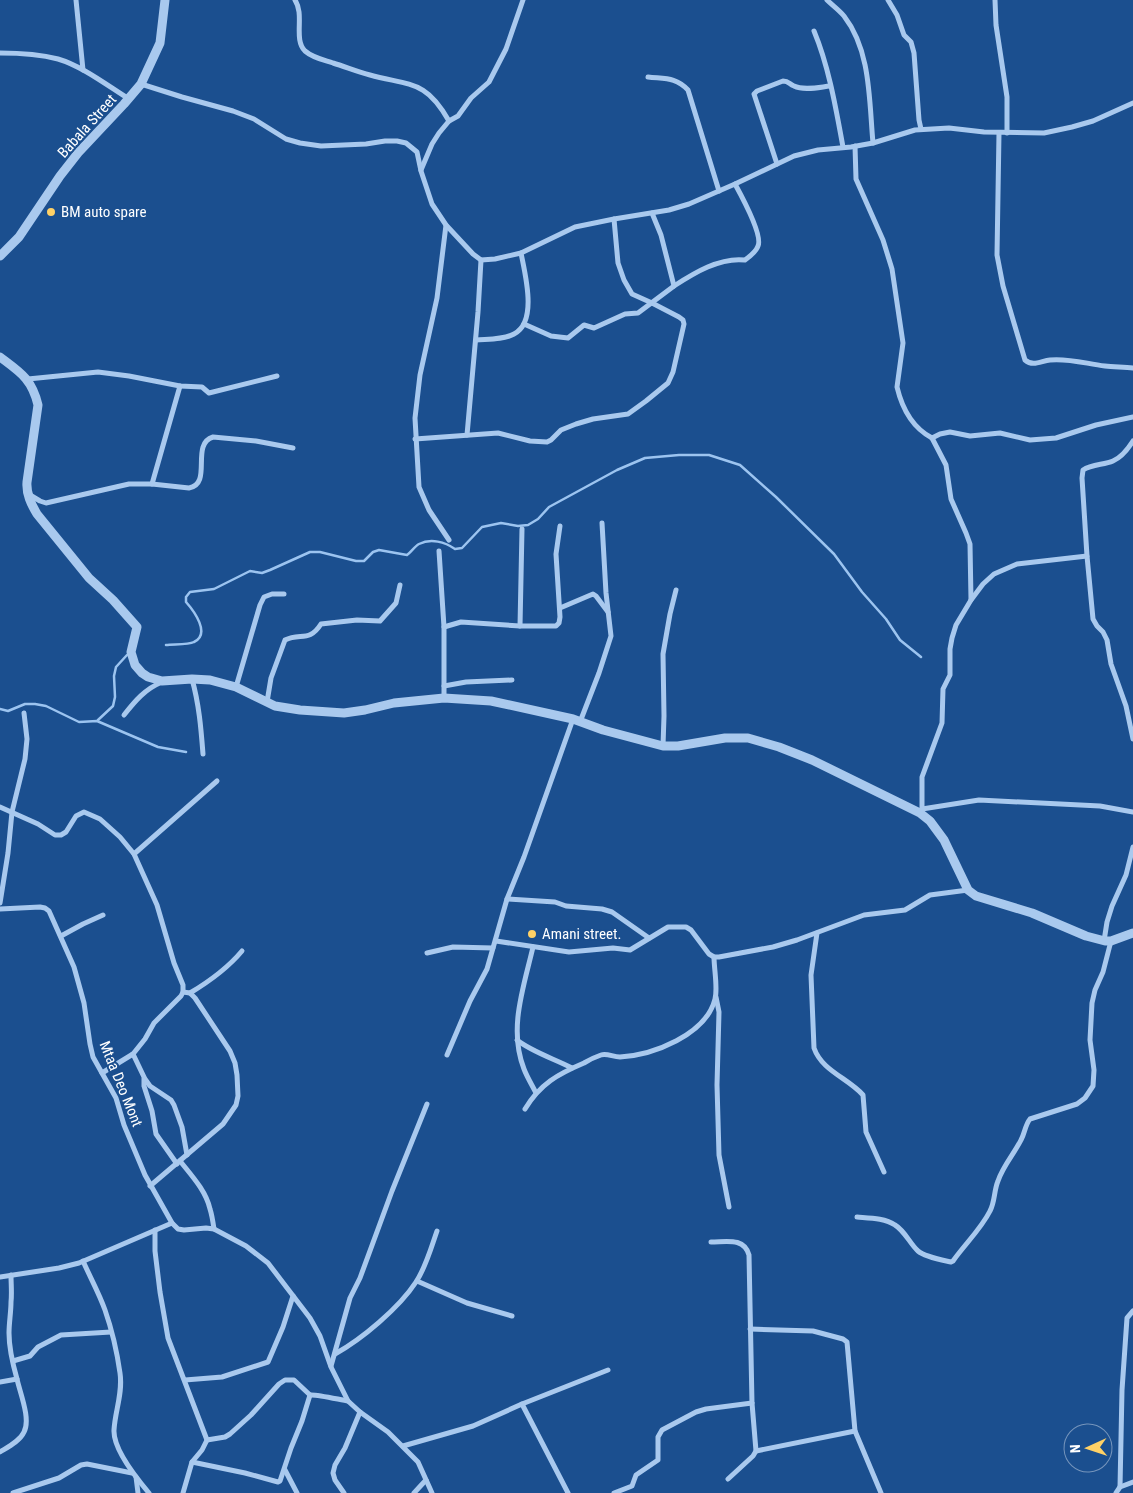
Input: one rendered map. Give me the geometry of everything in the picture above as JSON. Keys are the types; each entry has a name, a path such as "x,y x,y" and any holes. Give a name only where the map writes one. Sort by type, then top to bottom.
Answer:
{"street":[{"path":"76,0 83,70"},
{"name":"Babala Street","path":"0,256 20,237 78,152 141,84 160,43 165,0"},
{"path":"295,0 300,17 300,40 304,50 313,57 370,75 418,86 437,102 448,122"},
{"path":"421,171 432,144 448,122 458,116 470,98 489,82 506,49 523,0"},
{"path":"827,0 844,15 857,37 864,54 868,78 873,143"},
{"path":"888,0 897,15 904,35 911,42 914,53 921,130"},
{"path":"995,0 996,25 1007,97 1007,133"},
{"path":"814,31 820,45 843,147"},
{"path":"0,53 16,53 59,60 83,70 129,99"},
{"path":"648,78 676,80 688,90 719,191"},
{"path":"776,164 766,126 754,94 757,91 783,81 803,88 830,86"},
{"path":"141,84 247,116 286,140 322,146 385,141 406,143 417,152 432,204 446,226 481,260 521,254 575,227 614,218 669,210 689,204 794,156 818,150 873,143 915,130 949,128 999,133 1044,133 1093,121 1133,103"},
{"path":"999,133 997,255 1003,286 1025,360 1028,364 1050,360 1078,360 1104,366 1133,368"},
{"path":"855,146 856,179 883,240 892,269 903,343 897,387 904,408 914,425 922,433 932,438 946,465 951,499 970,544 971,600"},
{"path":"524,324 551,336 568,338 584,325 594,328 625,314 638,313 674,286 705,268 734,259 745,260 758,246 758,237 751,215 735,184"},
{"path":"652,213 661,236 674,286"},
{"path":"415,439 498,433 530,441 547,442 561,430 593,419 628,414 668,383 673,372 684,324 683,320 632,294 624,280 618,263 614,218"},
{"path":"446,226 437,298 416,396 415,439 419,487 430,510 449,540"},
{"path":"476,340 514,335 522,329 527,320 528,300 521,254"},
{"path":"466,435 476,340 481,260"},
{"path":"0,357 28,379 38,405 28,468 28,493 32,504 89,578 113,600 137,627 130,652 135,665 148,677 162,681 210,680 236,687 275,706 300,710 344,713 444,698 491,702 577,721 663,746 678,746 725,738 748,738 779,747 812,760 921,811 944,840 968,890 976,896 1032,913 1086,936 1108,941 1133,933"},
{"path":"28,379 98,372 180,386 202,387 209,394 277,376"},
{"path":"152,484 180,386"},
{"path":"932,438 950,432 970,436 1000,433 1030,440 1056,438 1096,425 1133,417"},
{"path":"28,493 40,501 46,502 129,484 194,487 198,483 202,471 203,444 207,439 213,437 256,441 293,448"},
{"path":"1133,441 1124,453 1113,461 1083,470 1082,478 1093,618 1107,640 1111,664 1126,706 1133,739"},
{"path":"447,1055 470,1001 487,969 507,899 609,645 610,627 602,523"},
{"path":"444,627 461,622 520,626 556,626 560,617 556,554 560,526"},
{"path":"520,626 522,529"},
{"path":"439,551 444,627 444,698"},
{"path":"921,811 922,777 942,723 943,689 950,675 952,638 956,625 971,600 983,584 994,574 1017,564 1087,556"},
{"path":"266,702 271,678 285,640 290,637 306,637 316,632 321,624 357,620 380,621 396,603 400,585"},
{"path":"663,746 663,654 676,590"},
{"path":"236,687 264,597 272,594 284,594"},
{"path":"560,608 593,594 608,612"},
{"path":"192,679 199,707 203,754"},
{"path":"444,686 466,682 512,680"},
{"path":"124,715 139,696 162,681"},
{"path":"0,903 12,812 25,759 27,739 24,713"},
{"path":"134,854 217,781"},
{"path":"921,811 979,800 1100,806 1133,812"},
{"path":"0,807 38,824 55,835 61,835 66,832 76,816 84,812 100,819 120,836 134,854 157,905 174,963 183,985 183,992 154,1023 133,1054 102,1073"},
{"path":"857,1217 879,1219 896,1225 919,1252 928,1257 953,1261 970,1241 991,1210 998,1180 1022,1139 1027,1122 1030,1119 1077,1104 1085,1098 1093,1086 1094,1070 1090,1040 1092,1003 1095,990 1103,972 1112,906 1126,875 1133,847"},
{"path":"496,942 569,952 612,948 630,950 668,927 686,927 691,930 709,954 714,957 733,955 766,948 817,933 864,915 905,910 930,895 968,890"},
{"path":"507,899 555,902 566,906 602,909 612,912 649,938"},
{"name":"Mtaa Deo Mont","path":"0,910 40,906 49,912 74,967 92,1051 116,1098 144,1175 172,1223"},
{"path":"61,936 103,915"},
{"path":"817,933 811,975 814,1048 817,1057 824,1064 862,1095 866,1132 884,1172"},
{"path":"427,953 453,947 493,948"},
{"path":"533,947 517,1018 517,1040 524,1069 536,1093"},
{"path":"190,993 215,977 242,951"},
{"path":"714,957 716,997 720,1012 717,1085 719,1155 729,1207"},
{"path":"150,1186 223,1124 236,1105 238,1096 236,1063 230,1051 195,998 190,993 183,992"},
{"path":"525,1109 536,1093 555,1076 572,1068 603,1054 618,1057 646,1053 693,1031 708,1014 716,997"},
{"path":"517,1040 523,1045 572,1068"},
{"path":"133,1054 150,1086 171,1100 174,1105 182,1127 187,1155"},
{"path":"144,1077 144,1086 152,1111 156,1134 200,1187 206,1197 214,1229"},
{"path":"331,1367 350,1298 360,1278 392,1190 427,1104"},
{"path":"0,1276 59,1268 83,1261 172,1223 178,1229 184,1230 214,1229 246,1246 268,1263 314,1324 331,1367 348,1401 388,1432 418,1462 432,1493"},
{"path":"155,1230 155,1251 162,1310 168,1338 207,1440 202,1450 192,1462 183,1493"},
{"path":"334,1354 356,1341 404,1297 417,1281 437,1231"},
{"path":"711,1242 739,1242 745,1245 748,1250 751,1278 752,1403 756,1451 728,1479"},
{"path":"83,1261 105,1310 120,1377 119,1402 114,1434 118,1446 134,1475 149,1493"},
{"path":"0,1452 12,1444 25,1431 26,1420 22,1396 16,1379 9,1334 12,1300 11,1275"},
{"path":"417,1281 467,1303 512,1316"},
{"path":"185,1380 222,1376 268,1362 293,1296"},
{"path":"1120,1488 1122,1390 1127,1318 1133,1312"},
{"path":"750,1328 813,1331 843,1339 847,1342 855,1431 881,1493"},
{"path":"13,1362 30,1356 38,1347 60,1335 111,1332"},
{"path":"403,1446 473,1426 522,1404 608,1370"},
{"path":"0,1382 16,1379"},
{"path":"207,1440 225,1437 230,1434 285,1380 294,1380 310,1395 314,1394 320,1397 348,1401"},
{"path":"192,1462 280,1481 310,1395"},
{"path":"614,1493 632,1486 636,1475 658,1460 658,1437 662,1430 696,1412 706,1409 752,1403"},
{"path":"522,1404 568,1493"},
{"path":"344,1493 335,1480 335,1465 345,1448 360,1412"},
{"path":"756,1451 855,1431"},
{"path":"13,1493 59,1478 86,1464 134,1475"},
{"path":"285,1470 297,1493"},
{"path":"134,1475 138,1493"},
{"path":"414,1493 426,1480"},
{"path":"1116,1493 1120,1488 1133,1482"}],"waterway":[{"path":"166,645 191,643 199,638 201,634 199,622 186,602 186,597 190,592 214,589 250,571 262,573 310,552 320,552 356,561 364,561 373,552 379,550 407,555 418,545 428,541 447,544 455,549 462,548 482,527 501,523 518,526 528,525 538,519 549,507 617,470 645,458 709,455 740,465 776,497 834,554 862,592 886,619 900,640 921,657"},
{"path":"98,720 113,706 116,667 127,655"},
{"path":"0,709 8,711 25,704 46,706 79,722 97,721 158,747 186,752"}],"place":[{"name":"BM auto spare","path":"51,212"},
{"name":"Amani street.","path":"532,934"}]}
